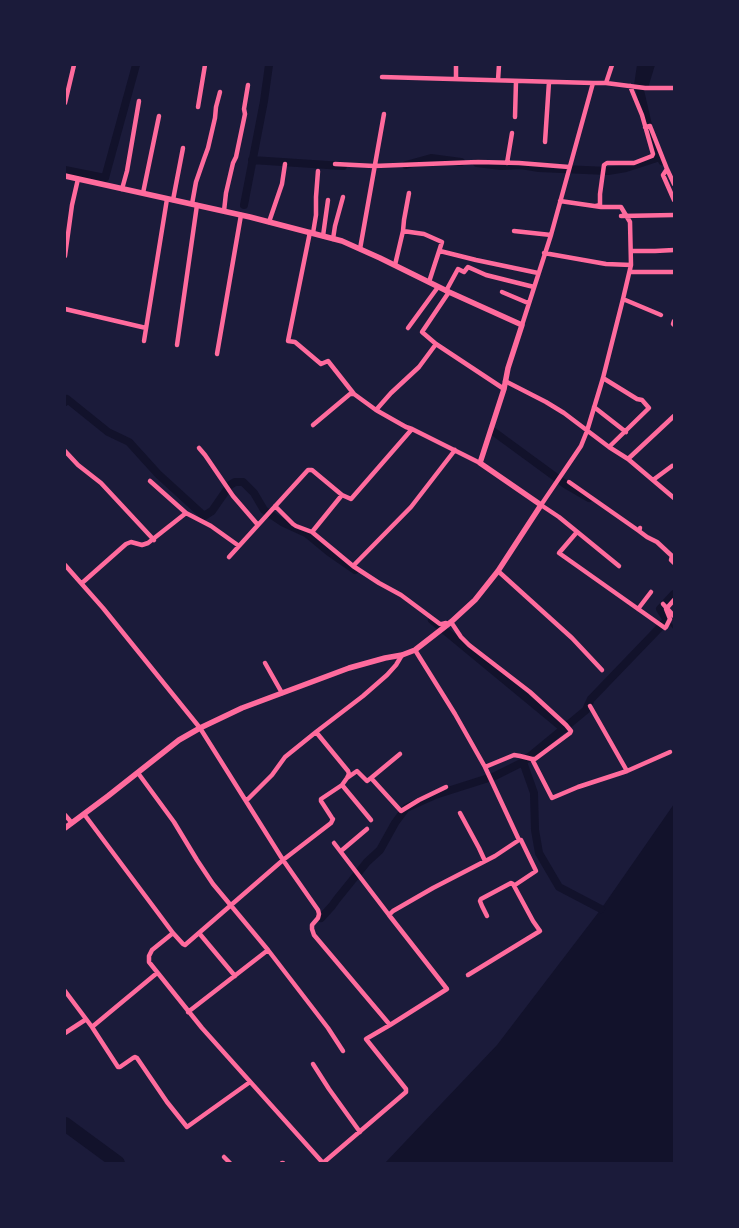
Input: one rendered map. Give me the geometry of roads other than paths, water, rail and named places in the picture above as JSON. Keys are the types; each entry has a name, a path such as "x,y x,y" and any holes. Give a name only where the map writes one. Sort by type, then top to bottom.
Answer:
{"street":[{"path":"65,103 74,65"},
{"path":"198,107 206,65"},
{"path":"456,65 456,79"},
{"path":"498,80 499,65"},
{"path":"606,83 612,65"},
{"path":"382,77 606,83 645,88 674,88"},
{"path":"515,117 516,80"},
{"path":"545,142 549,82"},
{"path":"480,463 550,236 593,83"},
{"path":"224,211 226,193 245,114 248,85"},
{"path":"596,206 600,204 603,166 607,163 634,163 653,154 642,115 631,86"},
{"path":"177,345 195,205 196,182 208,148 220,92"},
{"path":"122,189 139,101"},
{"path":"360,249 384,114"},
{"path":"143,193 159,116"},
{"path":"645,127 650,126 674,184"},
{"path":"507,163 512,132"},
{"path":"144,341 170,199 184,148"},
{"path":"335,164 374,166 478,162 569,167"},
{"path":"269,222 282,184 285,164"},
{"path":"667,169 663,175 674,200"},
{"path":"318,171 316,215 288,341 295,342 321,364 328,361 354,394 376,410 480,463 558,517 619,566"},
{"path":"65,176 224,211 342,241 522,325"},
{"path":"65,256 72,205 78,179"},
{"path":"395,265 409,193"},
{"path":"333,239 343,197"},
{"path":"323,236 328,200"},
{"path":"65,828 179,740 200,728 242,708 349,668 415,650 475,600 498,571 581,446 604,378 630,272 630,222 624,216 621,207 560,201"},
{"path":"217,354 241,215"},
{"path":"624,216 674,215"},
{"path":"403,230 424,234 442,241 429,282"},
{"path":"514,231 550,236"},
{"path":"440,250 476,260 538,273"},
{"path":"631,251 674,250"},
{"path":"544,253 606,264 631,265"},
{"path":"504,389 436,344 422,332 458,269 464,272 468,267 486,275 534,287"},
{"path":"630,272 674,272"},
{"path":"408,328 438,287"},
{"path":"502,292 528,304"},
{"path":"624,299 661,315"},
{"path":"65,310 146,328"},
{"path":"376,410 419,367 436,344"},
{"path":"604,378 636,399 642,400 649,407 609,447"},
{"path":"505,381 546,402 628,459 674,498"},
{"path":"313,425 350,394 354,394"},
{"path":"594,407 626,432"},
{"path":"628,459 674,416"},
{"path":"229,557 309,469 342,495 349,499 352,498 412,429"},
{"path":"199,448 227,488 258,526"},
{"path":"354,566 411,507 455,450"},
{"path":"65,451 78,465 101,483 154,540"},
{"path":"653,480 672,466"},
{"path":"150,480 186,513 211,526 239,546"},
{"path":"569,482 639,530 646,537 658,542 672,556 671,560 674,563"},
{"path":"312,532 342,495"},
{"path":"273,508 296,526 312,532 354,566 401,595 440,624 446,623 445,626 530,692 571,731 541,755 532,759 514,756 486,770"},
{"path":"82,583 128,543 142,545 154,540 186,513"},
{"path":"577,532 559,553 665,628 672,617 667,614 665,606 674,600"},
{"path":"65,565 82,583 200,728 283,860 318,910 318,918 312,925 314,934 390,1025"},
{"path":"498,571 572,638 602,670"},
{"path":"638,609 651,592"},
{"path":"415,650 455,714 486,770 536,872 514,885 511,883 481,900 486,916"},
{"path":"246,801 272,775 285,757 362,696 387,674 402,655"},
{"path":"265,663 282,693"},
{"path":"590,706 627,771"},
{"path":"316,732 348,771 347,778"},
{"path":"532,759 552,798 578,787 627,771 670,752"},
{"path":"84,814 173,933 185,945 283,860 331,822 333,819 321,801 322,799 357,771 367,781 400,754"},
{"path":"138,772 174,822 213,884 268,950 328,1028 343,1051"},
{"path":"371,778 401,811 446,787"},
{"path":"342,784 371,820"},
{"path":"460,813 485,861"},
{"path":"65,815 72,823"},
{"path":"341,851 367,829"},
{"path":"389,915 425,893 495,856 519,840"},
{"path":"173,933 152,950 148,962 188,1012 323,1163 406,1092 406,1089 366,1039 447,989 334,843"},
{"path":"468,975 540,931 514,885"},
{"path":"199,933 235,976"},
{"path":"188,1012 268,950"},
{"path":"92,1027 157,972"},
{"path":"65,991 92,1027 118,1067 133,1058 137,1058 167,1102 187,1127 250,1082"},
{"path":"65,1033 85,1020"},
{"path":"314,1064 329,1090 360,1132"},
{"path":"224,1158 230,1163"}],"waterway":[{"path":"65,170 105,178 136,65"},
{"path":"244,205 269,65"},
{"path":"639,86 650,134 662,161"},
{"path":"477,163 501,166 521,165 539,168 608,171 626,168 660,157"},
{"path":"406,165 431,158 461,162"},
{"path":"252,160 343,166"},
{"path":"65,402 67,399 108,432 129,442 158,474 204,516 212,511 230,485 235,482 243,482 254,493 264,510 282,522 306,533 355,570"},
{"path":"494,432 565,484 589,498"},
{"path":"321,918 367,862 380,850 406,808 435,795 495,776 523,762 586,710 591,699 667,620 660,609 674,594"},
{"path":"432,620 564,729"},
{"path":"667,620 674,628"},
{"path":"523,762 534,793 535,830 539,853 559,887 601,909"},
{"path":"65,1124 118,1163"}]}
